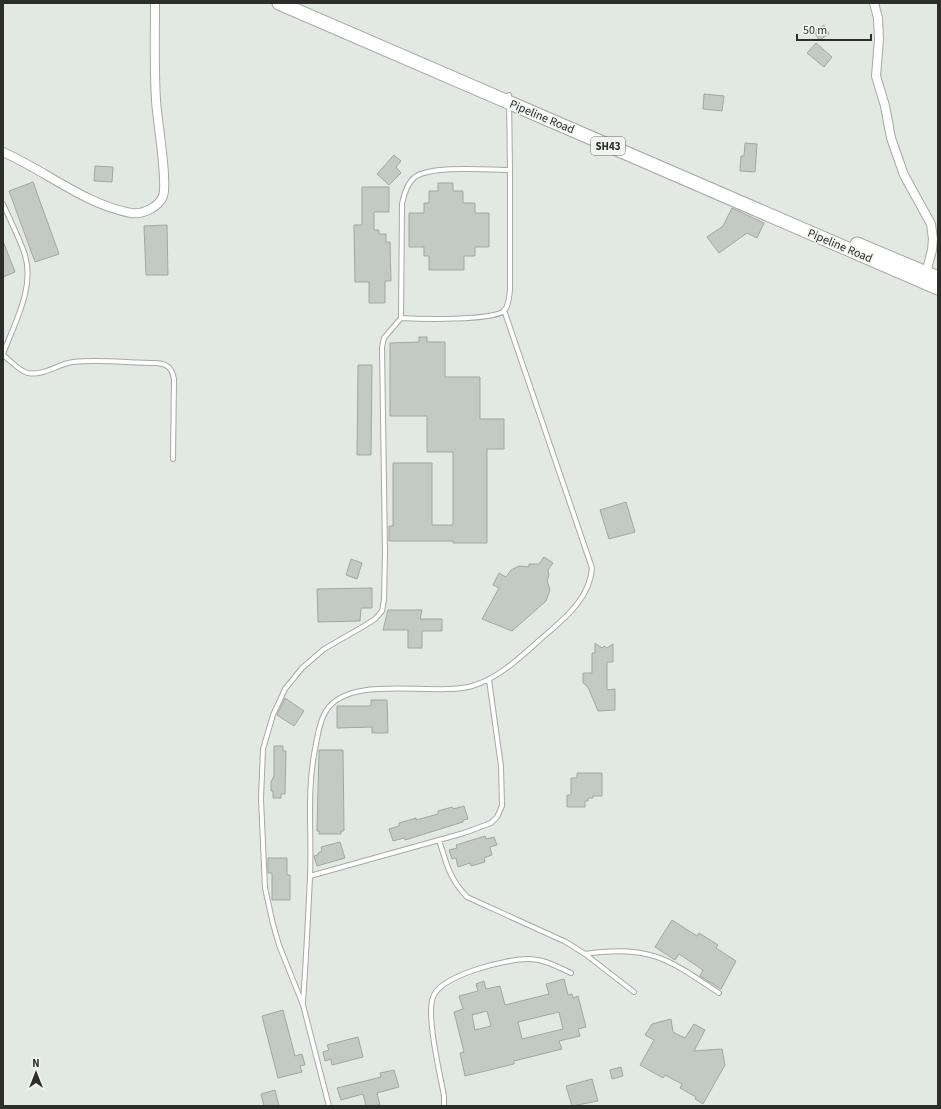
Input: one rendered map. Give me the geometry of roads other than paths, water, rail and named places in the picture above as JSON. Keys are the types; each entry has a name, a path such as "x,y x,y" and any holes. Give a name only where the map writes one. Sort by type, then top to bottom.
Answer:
{"main road":[{"name":"Pipeline Road","path":"279,3 392,48 932,276"},
{"name":"Pipeline Road","path":"297,3 392,48"},
{"name":"Pipeline Road","path":"509,98 938,288"}],"street":[{"path":"3,152 44,172 82,196 114,209 133,213 147,211 160,203 164,195 164,178 156,99 154,3"},
{"path":"874,3 878,18 879,39 876,76 885,106 891,138 904,175 931,224 934,239 932,250 932,276"}],"lane":[{"path":"401,318 474,317 497,314 504,310 508,303 510,290 509,98"},
{"path":"329,1106 303,1005 277,938 265,888 261,799 263,749 276,708 285,689 302,668 324,650 375,619 382,610 384,600 385,552 382,347 384,338 401,318 402,204 404,192 415,178 436,170 510,170"},
{"path":"3,204 25,255 28,270 28,285 3,355 26,372 32,373 40,373 71,362 85,361 162,364 168,366 171,369 174,379 173,459"},
{"path":"303,1005 310,876 309,789 319,726 326,711 338,698 357,691 470,687 489,680 560,622 586,592 591,578 592,568 504,310"},
{"path":"310,876 439,840 491,823 497,817 502,806 501,766 489,680"},
{"path":"439,840 449,872 455,884 467,897 566,942 585,954 634,992"},
{"path":"585,954 622,950 661,957 682,968 719,993"},
{"path":"444,1106 444,1096 430,1008 433,997 439,988 443,984 471,972 507,961 529,959 548,962 571,973"}]}
